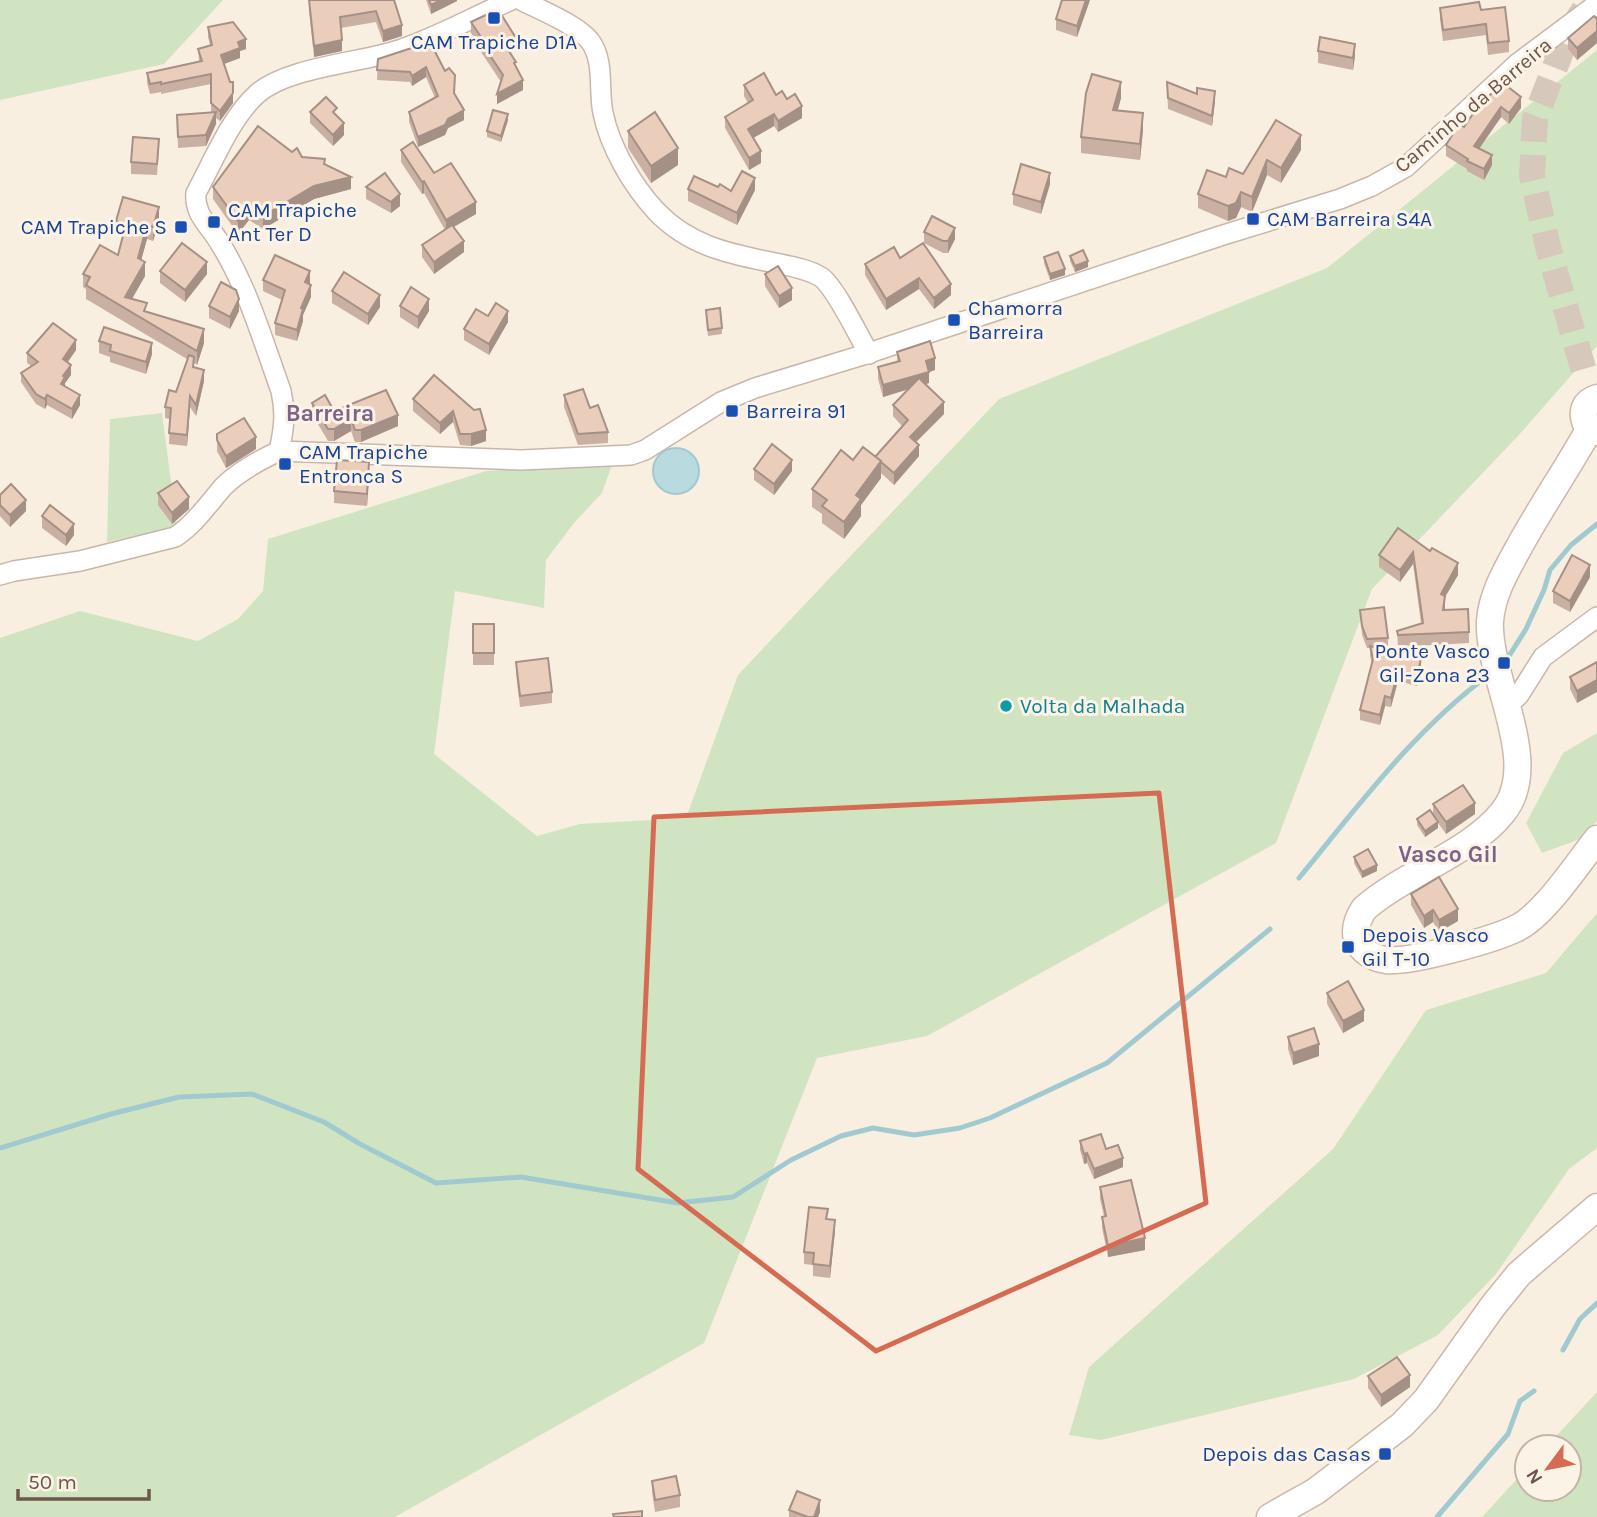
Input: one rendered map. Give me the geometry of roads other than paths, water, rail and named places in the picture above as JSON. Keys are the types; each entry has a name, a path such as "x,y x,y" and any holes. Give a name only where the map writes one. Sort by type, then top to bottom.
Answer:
{"main road":[{"path":"1592,392 1583,413 1586,424 1593,430 1534,520 1496,593 1490,622 1493,652 1514,738 1516,788 1503,813 1456,850 1364,909 1356,927 1359,943 1373,957 1388,960 1433,954 1516,929 1533,918 1597,839"},
{"path":"1270,1517 1340,1475 1402,1425 1426,1400 1519,1274 1597,1207"}],"street":[{"path":"0,575 80,561 159,543 174,537 187,529 226,484 258,461 279,451 285,417 281,391 237,273 198,213 195,204 196,193 248,104 268,85 291,76 396,51 425,41 511,0"},
{"path":"521,0 577,30 589,41 597,55 602,110 608,132 637,186 656,211 675,229 697,243 724,253 809,272 823,278 869,354"},
{"name":"Caminho da Barreira","path":"279,451 521,460 631,455 645,450 731,398 755,388 869,354 1372,186 1406,167 1518,63 1597,4"},
{"path":"1504,697 1519,695 1542,657 1597,617"}],"water":[{"path":"676,448 692,455 699,471 692,487 676,494 660,487 653,471 660,455"}],"waterway":[{"path":"1504,664 1526,629 1550,570 1571,545 1597,524"},
{"path":"1299,878 1412,744 1490,674"},
{"path":"0,1148 111,1114 179,1097 252,1094 324,1122 360,1144 436,1183 521,1177 678,1203 733,1197 791,1160 841,1136 873,1128 914,1135 960,1128 990,1118 1107,1063 1270,929"},
{"path":"1563,1350 1580,1319 1597,1303"},
{"path":"1437,1517 1508,1434 1520,1401 1534,1391"}],"tunnel":[{"path":"1584,10 1568,34 1535,118 1532,176 1549,251 1586,378"}],"place":[{"name":"CAM Trapiche D1A","path":"494,18"},
{"name":"CAM Barreira S4A","path":"1253,219"},
{"name":"CAM Trapiche Ant Ter D","path":"214,222"},
{"name":"CAM Trapiche S","path":"181,227"},
{"name":"Chamorra Barreira","path":"954,320"},
{"name":"Barreira 91","path":"732,411"},
{"name":"CAM Trapiche Entronca S","path":"285,464"},
{"name":"Ponte Vasco Gil-Zona 23","path":"1504,663"},
{"name":"Volta da Malhada","path":"1006,706"},
{"name":"Depois Vasco Gil T-10","path":"1348,947"},
{"name":"Depois das Casas","path":"1385,1454"}],"district":[{"name":"Barreira","path":"330,413"},
{"name":"Vasco Gil","path":"1448,854"}]}
